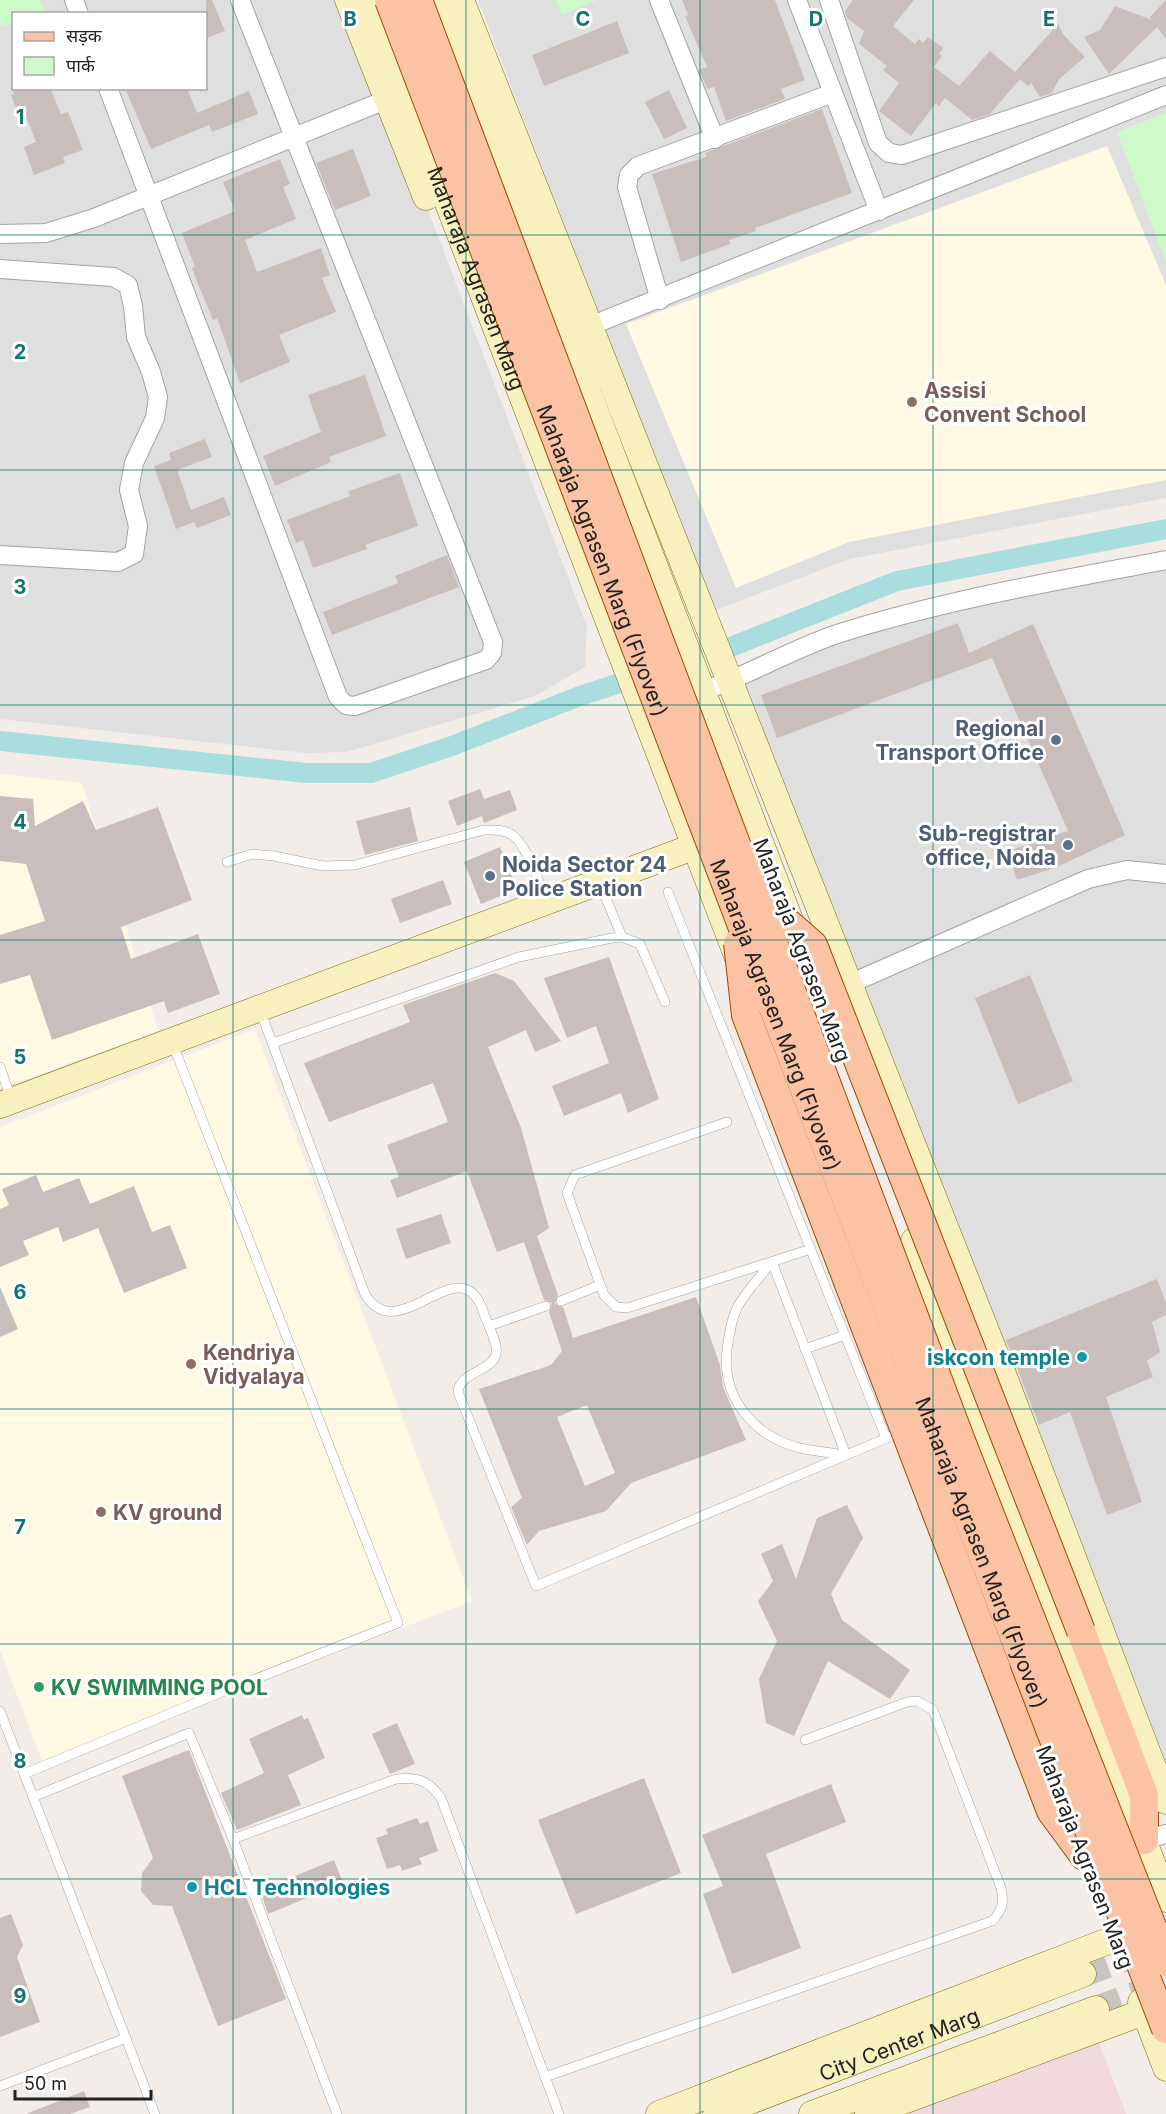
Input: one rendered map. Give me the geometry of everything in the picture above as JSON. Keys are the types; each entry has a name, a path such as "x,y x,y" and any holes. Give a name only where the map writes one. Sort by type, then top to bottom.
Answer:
{"main road":[{"path":"348,0 396,96 579,582 603,609"},
{"name":"Maharaja Agrasen Marg","path":"370,0 396,96 459,233 693,847 919,1411 1084,1856 1116,1938 1155,2020 1166,2068"},
{"name":"Maharaja Agrasen Marg (Flyover)","path":"389,0 1166,1962"},
{"name":"Maharaja Agrasen Marg (Flyover)","path":"418,0 1155,2020"},
{"name":"Maharaja Agrasen Marg","path":"438,0 1050,1596 1155,1837 1166,1899"},
{"path":"461,0 998,1361 1166,1802"},
{"path":"459,233 518,209"},
{"path":"6,1103 693,847"},
{"path":"744,898 813,945 1081,1630 1144,1795 1155,1837"},
{"path":"744,898 746,1014 1051,1811 1084,1856"},
{"path":"997,1622 1050,1596"},
{"path":"659,2114 1116,1938"},
{"name":"City Center Marg","path":"716,2114 1083,1974"},
{"name":"City Center Marg","path":"812,2114 1096,2009"},
{"path":"868,2114 1155,2020"}],"street":[{"path":"109,90 338,697 346,705 355,706 486,660 492,653 493,642 240,0"},
{"path":"659,0 715,139"},
{"path":"797,0 879,211"},
{"path":"836,4 878,143 889,153 902,155 1166,68"},
{"path":"660,300 627,187 628,175 638,166 833,93"},
{"path":"566,335 660,300 1166,95"},
{"path":"0,234 46,233 149,197 396,96"},
{"path":"0,269 113,278 128,285 136,337 151,372 158,397 155,418 134,463 129,490 138,526 134,554 118,562 0,555"},
{"path":"702,690 730,681 800,646 925,609 1166,560"},
{"path":"820,997 1088,879 1127,870 1166,874"}],"lane":[{"path":"227,862 252,854 323,866 355,865 484,830 499,830 513,835 523,847 547,901"},
{"path":"600,882 622,937"},
{"path":"668,892 886,1438"},
{"path":"273,1043 519,957 622,937 640,944 665,1002"},
{"path":"260,1008 365,1294 373,1307 396,1312 451,1289 464,1288 474,1292 480,1300 496,1348 495,1358 490,1364 464,1378 459,1384 458,1392 536,1586 914,1426"},
{"path":"24,1774 196,1702 398,1623 172,1041"},
{"path":"0,1067 6,1103"},
{"path":"727,1122 575,1175 567,1193 609,1303 627,1308 811,1249"},
{"path":"772,1262 846,1455"},
{"path":"772,1262 738,1307 729,1332 727,1351 729,1385 750,1421 773,1437 799,1448 846,1455"},
{"path":"561,1300 600,1284"},
{"path":"489,1326 546,1306"},
{"path":"806,1349 845,1335"},
{"path":"545,2077 992,1921 1001,1912 1004,1900 1001,1888 933,1710 926,1704 908,1702 805,1740"},
{"path":"0,1712 155,2114"},
{"path":"33,1797 189,1733 233,1839 337,2114"},
{"path":"233,1839 396,1779 414,1777 430,1783 441,1798 559,2114"},
{"path":"0,2086 126,2038"}],"shaded area":[{"path":"0,0 348,0 587,627 585,667 535,696 347,752 305,753 0,719"},
{"path":"478,0 1166,0 1166,498 850,559 713,611"},
{"name":"Assisi Convent School","path":"1107,146 1166,285 1166,480 849,542 736,588 626,324"},
{"path":"1166,559 1166,1798 731,678 864,621"},
{"path":"0,774 82,783 158,1031 0,1088"},
{"name":"Kendriya Vidyalaya","path":"255,1029 472,1601 44,1766 0,1650 0,1127"},
{"path":"1098,2040 1126,2114 906,2114"}],"green space":[{"path":"0,0 40,0 45,12 12,12 12,23 0,26"},
{"path":"556,0 597,0 562,15"},
{"path":"1166,113 1166,262 1117,132"}],"building":[{"path":"206,0 212,0 225,31 207,38"},
{"path":"682,0 775,0 805,80 781,89 785,99 726,121 714,87 707,89 699,70 707,67 685,16 688,15"},
{"path":"853,0 914,0 893,26 915,44 919,39 923,43 928,37 943,48 939,54 942,56 934,67 959,86 990,51 1015,72 1058,24 1063,34 1085,57 1059,79 1052,93 1040,97 1031,83 1028,86 1020,79 990,114 972,120 945,98 939,106 936,103 911,136 879,111 899,83 883,70 887,66 859,44 864,31 847,18 845,11"},
{"path":"1166,0 1166,39 1157,27 1109,74 1084,37 1100,30 1115,6 1152,20 1150,17"},
{"path":"617,21 629,53 544,86 532,55"},
{"path":"13,90 51,90 61,114 68,112 83,150 63,157 65,163 34,175 24,147 36,142 24,111 18,114 11,95 14,94"},
{"path":"126,90 188,90 197,113 249,91 258,114 212,132 209,125 151,149"},
{"path":"669,90 687,128 664,139 645,102"},
{"path":"822,109 852,193 755,228 756,231 729,240 730,244 681,262 652,174 706,157 705,153"},
{"path":"353,149 371,196 335,210 316,163"},
{"path":"280,159 290,184 283,187 296,219 245,240 257,272 321,248 330,275 322,278 336,312 279,335 290,362 240,383 217,318 213,320 198,284 192,268 195,267 182,233 235,211 223,182"},
{"path":"365,375 386,436 329,457 331,462 275,486 263,456 321,432 308,395"},
{"path":"205,439 212,457 177,470 191,510 224,497 231,515 197,528 194,522 176,529 154,466 171,460 169,453"},
{"path":"400,473 418,526 365,545 367,549 313,568 303,540 296,543 287,520 350,496 349,491"},
{"path":"447,555 459,587 332,635 323,612 398,583 395,576"},
{"path":"958,623 969,653 1033,624 1125,835 1057,867 1017,880 1008,851 1068,831 992,658 777,738 761,695"},
{"path":"480,789 484,799 510,790 517,810 484,823 482,816 457,826 448,801"},
{"path":"0,796 33,799 35,826 83,801 96,830 158,807 192,900 121,927 131,959 198,934 220,994 168,1013 164,1001 52,1040 30,975 0,984 0,935 45,921 26,864 0,861"},
{"path":"410,807 418,841 365,855 356,821"},
{"name":"Noida Sector 24 Police Station","path":"500,847 517,889 481,904 464,862"},
{"path":"443,880 452,904 400,923 391,899"},
{"path":"609,957 659,1099 628,1113 621,1093 564,1116 552,1086 609,1063 596,1026 567,1038 544,978"},
{"path":"495,973 514,981 561,1041 535,1052 526,1030 488,1047 521,1128 549,1228 537,1236 558,1295 555,1304 563,1307 573,1338 696,1297 720,1365 723,1387 746,1440 631,1483 606,1511 539,1531 527,1545 511,1507 522,1498 479,1389 551,1365 562,1351 549,1312 552,1303 544,1300 524,1242 497,1252 467,1171 397,1198 390,1180 399,1177 387,1145 448,1122 433,1083 329,1122 304,1063 410,1022 403,1005","holes":["587,1405 615,1473 585,1486 557,1417"]},
{"path":"1030,975 1073,1081 1018,1104 975,998"},
{"path":"36,1175 43,1192 79,1178 90,1204 134,1186 152,1232 170,1225 187,1268 124,1293 98,1228 63,1242 58,1227 23,1241 29,1255 0,1267 0,1209 9,1205 2,1189"},
{"path":"441,1214 451,1243 406,1259 396,1229"},
{"name":"iskcon temple","path":"1157,1279 1166,1303 1166,1315 1152,1322 1160,1352 1147,1361 1153,1377 1106,1397 1142,1502 1107,1515 1070,1412 1039,1425 1006,1340"},
{"path":"0,1287 18,1329 0,1337"},
{"path":"847,1505 863,1538 831,1594 842,1620 910,1670 890,1699 828,1661 794,1736 766,1723 759,1679 777,1641 758,1601 773,1581 761,1554 782,1544 796,1579 817,1518"},
{"path":"302,1715 304,1720 308,1718 325,1758 288,1775 301,1805 237,1830 221,1793 264,1773 249,1739"},
{"path":"397,1723 415,1764 390,1774 372,1734"},
{"name":"HCL Technologies","path":"189,1750 286,1999 218,2026 172,1906 153,1905 141,1891 142,1873 153,1858 122,1776"},
{"path":"644,1778 681,1873 576,1914 538,1820"},
{"path":"831,1784 846,1822 766,1854 801,1948 732,1974 703,1894 723,1886 702,1835"},
{"path":"417,1818 420,1824 428,1821 438,1851 419,1858 422,1864 402,1871 400,1865 387,1869 376,1838 388,1834 386,1829"},
{"path":"334,1860 343,1883 268,1914 260,1890"},
{"path":"11,1914 23,1945 17,1957 40,2022 0,2037 0,1918"},
{"path":"84,2091 90,2107 70,2114 26,2114"}],"waterway":[{"path":"728,648 897,581 1166,529"},
{"path":"0,741 307,773 371,773 452,746 580,696 644,675"}],"tunnel":[{"path":"1083,1974 1156,1947"},
{"path":"1096,2009 1166,1983"}],"place":[{"name":"Assisi Convent School","path":"912,402"},
{"name":"Regional Transport Office","path":"1056,740"},
{"name":"Sub-registrar office, Noida","path":"1068,845"},
{"name":"Noida Sector 24 Police Station","path":"490,876"},
{"name":"iskcon temple","path":"1082,1357"},
{"name":"Kendriya Vidyalaya","path":"191,1364"},
{"name":"KV ground","path":"101,1512"},
{"name":"KV SWIMMING POOL","path":"39,1687"},
{"name":"HCL Technologies","path":"192,1887"}]}
